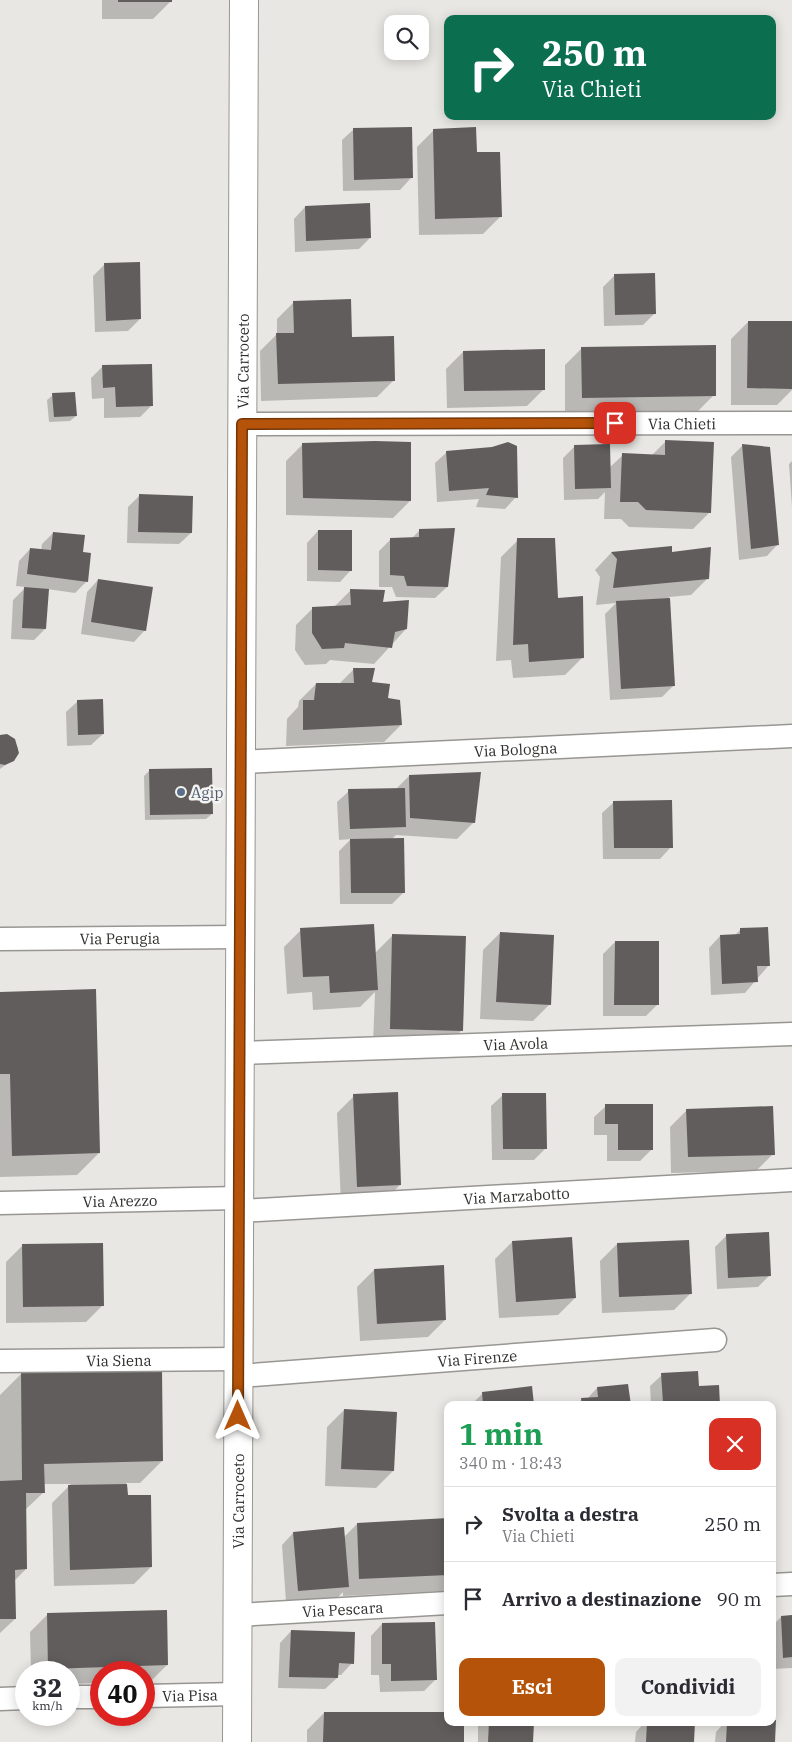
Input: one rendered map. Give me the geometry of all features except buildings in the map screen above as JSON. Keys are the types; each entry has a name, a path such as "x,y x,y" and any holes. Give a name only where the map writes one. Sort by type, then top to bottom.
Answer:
{"street":[{"name":"Via Carroceto","path":"237,1742 244,0"},
{"name":"Via Chieti","path":"242,424 792,423"},
{"name":"Via Bologna","path":"240,762 792,736"},
{"name":"Via Perugia","path":"0,939 240,937"},
{"name":"Via Avola","path":"240,1053 792,1034"},
{"name":"Via Marzabotto","path":"239,1204 792,1180"},
{"name":"Via Arezzo","path":"0,1203 239,1204"},
{"name":"Via Firenze","path":"239,1367 715,1340"},
{"name":"Via Siena","path":"0,1361 239,1367"},
{"path":"776,1585 792,1584"},
{"name":"Via Pescara","path":"238,1615 444,1603"},
{"name":"Via Pisa","path":"155,1696 237,1694"},
{"path":"0,1699 15,1698"}],"place":[{"name":"Agip","path":"181,792"}],"route":[{"path":"238,1416 242,424 615,423"}]}
